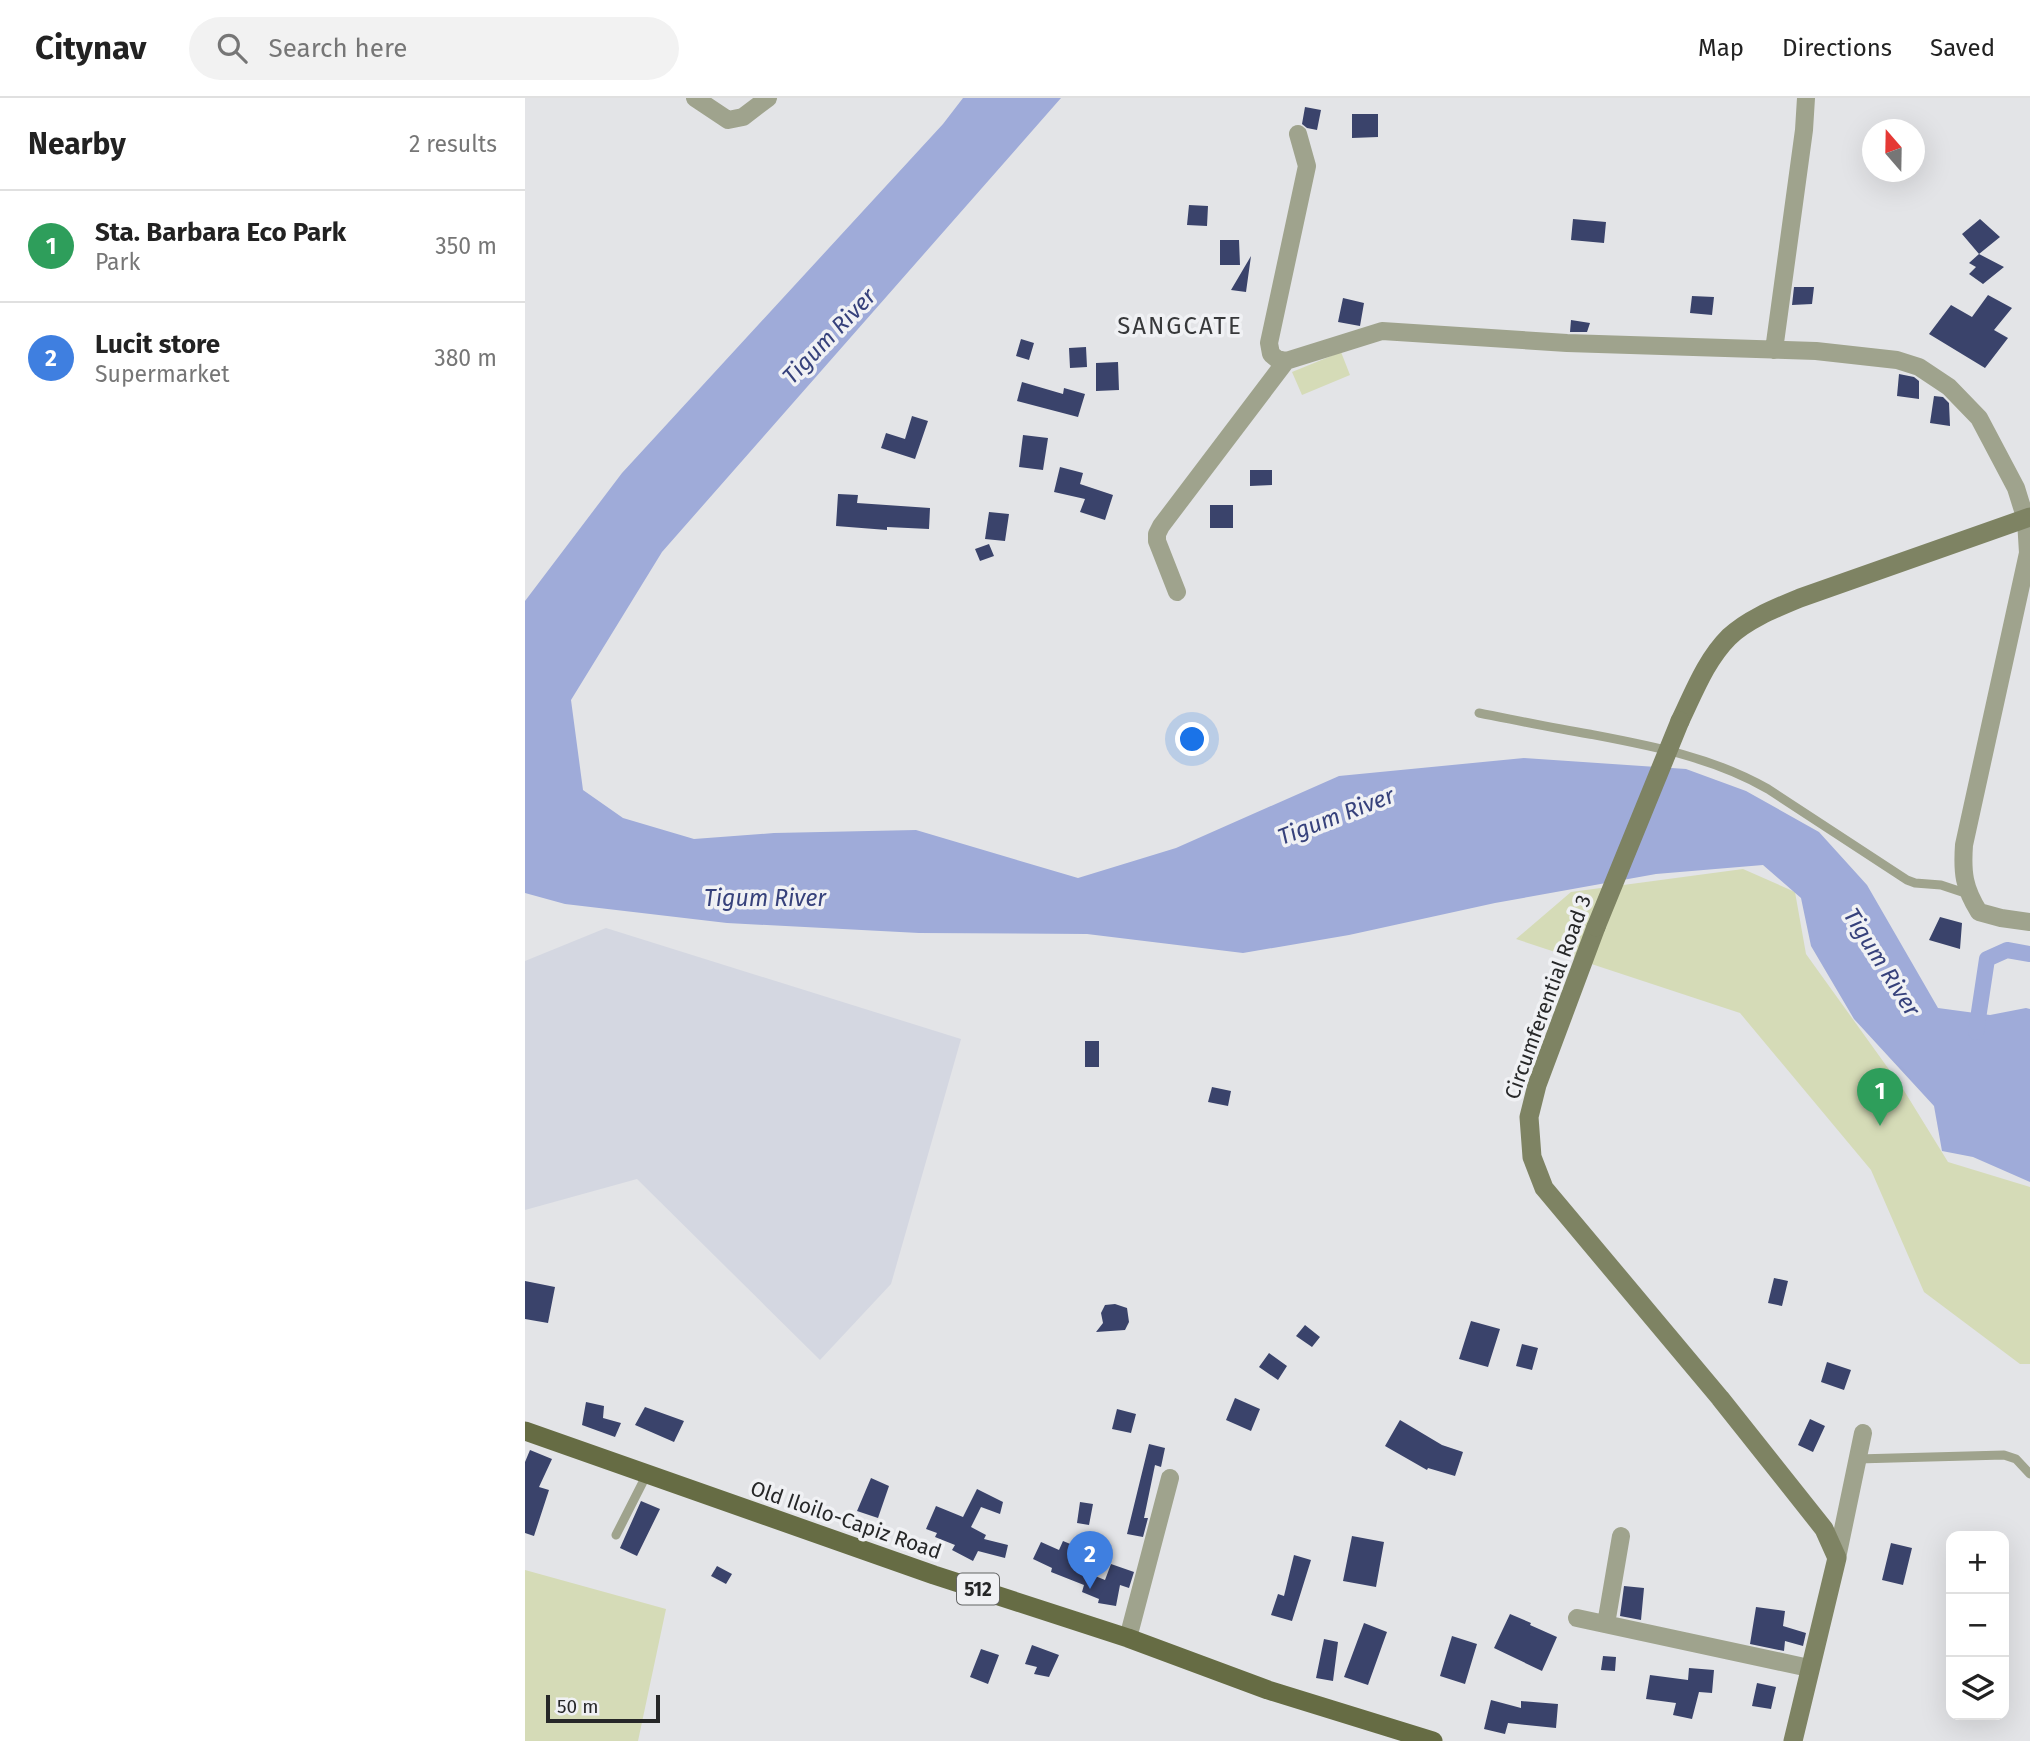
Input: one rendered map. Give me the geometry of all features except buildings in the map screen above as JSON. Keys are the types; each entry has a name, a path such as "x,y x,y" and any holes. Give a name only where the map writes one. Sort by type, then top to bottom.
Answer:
{"main road":[{"name":"Circumferential Road 3","path":"1837,1558 1824,1529 1720,1398 1544,1188 1532,1157 1529,1117 1537,1085 1596,928 1680,721 1710,662 1730,636 1763,614 1800,597 2028,517"},
{"name":"Old Iloilo-Capiz Road","path":"525,1431 934,1575 1128,1638 1268,1690 1433,1741"},
{"path":"1793,1741 1837,1558"}],"street":[{"path":"695,98 728,120 743,117 768,98"},
{"path":"1774,350 1807,98"},
{"path":"1298,134 1307,166 1269,343 1271,354 1277,359 1286,361 1382,331 1567,342 1828,352 1897,360 1919,367 1949,387 1979,418 2016,488 2028,517 2028,553 1964,845 1963,870 1968,894 1979,912 2030,922"},
{"path":"1177,592 1157,541 1157,534 1286,361"},
{"path":"1837,1558 1863,1433"},
{"path":"1128,1638 1170,1478"},
{"path":"1606,1624 1621,1536"},
{"path":"1577,1618 1809,1668"}],"lane":[{"path":"1479,713 1665,749 1719,765 1768,789 1907,880 1941,885 1968,894"},
{"path":"1857,1459 2004,1455 2016,1459 2030,1474"},
{"path":"616,1535 647,1474"}],"shaded area":[{"path":"606,928 961,1039 891,1284 820,1360 637,1179 525,1210 525,961"}],"green space":[{"path":"1341,352 1350,375 1302,395 1292,372"},
{"path":"1743,869 1795,892 1806,954 1903,1089 1948,1162 2030,1187 2030,1364 2020,1364 1924,1292 1871,1170 1740,1013 1516,939 1571,892"},
{"path":"525,1570 666,1609 638,1741 525,1741"}],"water":[{"name":"Tigum River","path":"963,98 1061,98 662,552 571,700 583,790 623,818 694,839 774,833 916,830 1078,878 1176,848 1339,776 1524,758 1686,769 1746,791 1819,832 1867,885 1938,1008 1990,1015 2030,1009 2030,1182 1973,1157 1942,1151 1934,1106 1854,1019 1811,946 1801,898 1763,865 1656,874 1495,903 1349,935 1243,953 1087,934 919,933 727,923 565,904 525,893 525,601 622,473 943,124"}],"waterway":[{"path":"1976,1032 1987,959 2007,950 2030,954"}],"place":[{"name":"Sta. Barbara Eco Park","path":"1880,1126"},
{"name":"Lucit store","path":"1090,1589"}],"district":[{"name":"SANGCATE","path":"1180,326"}]}
